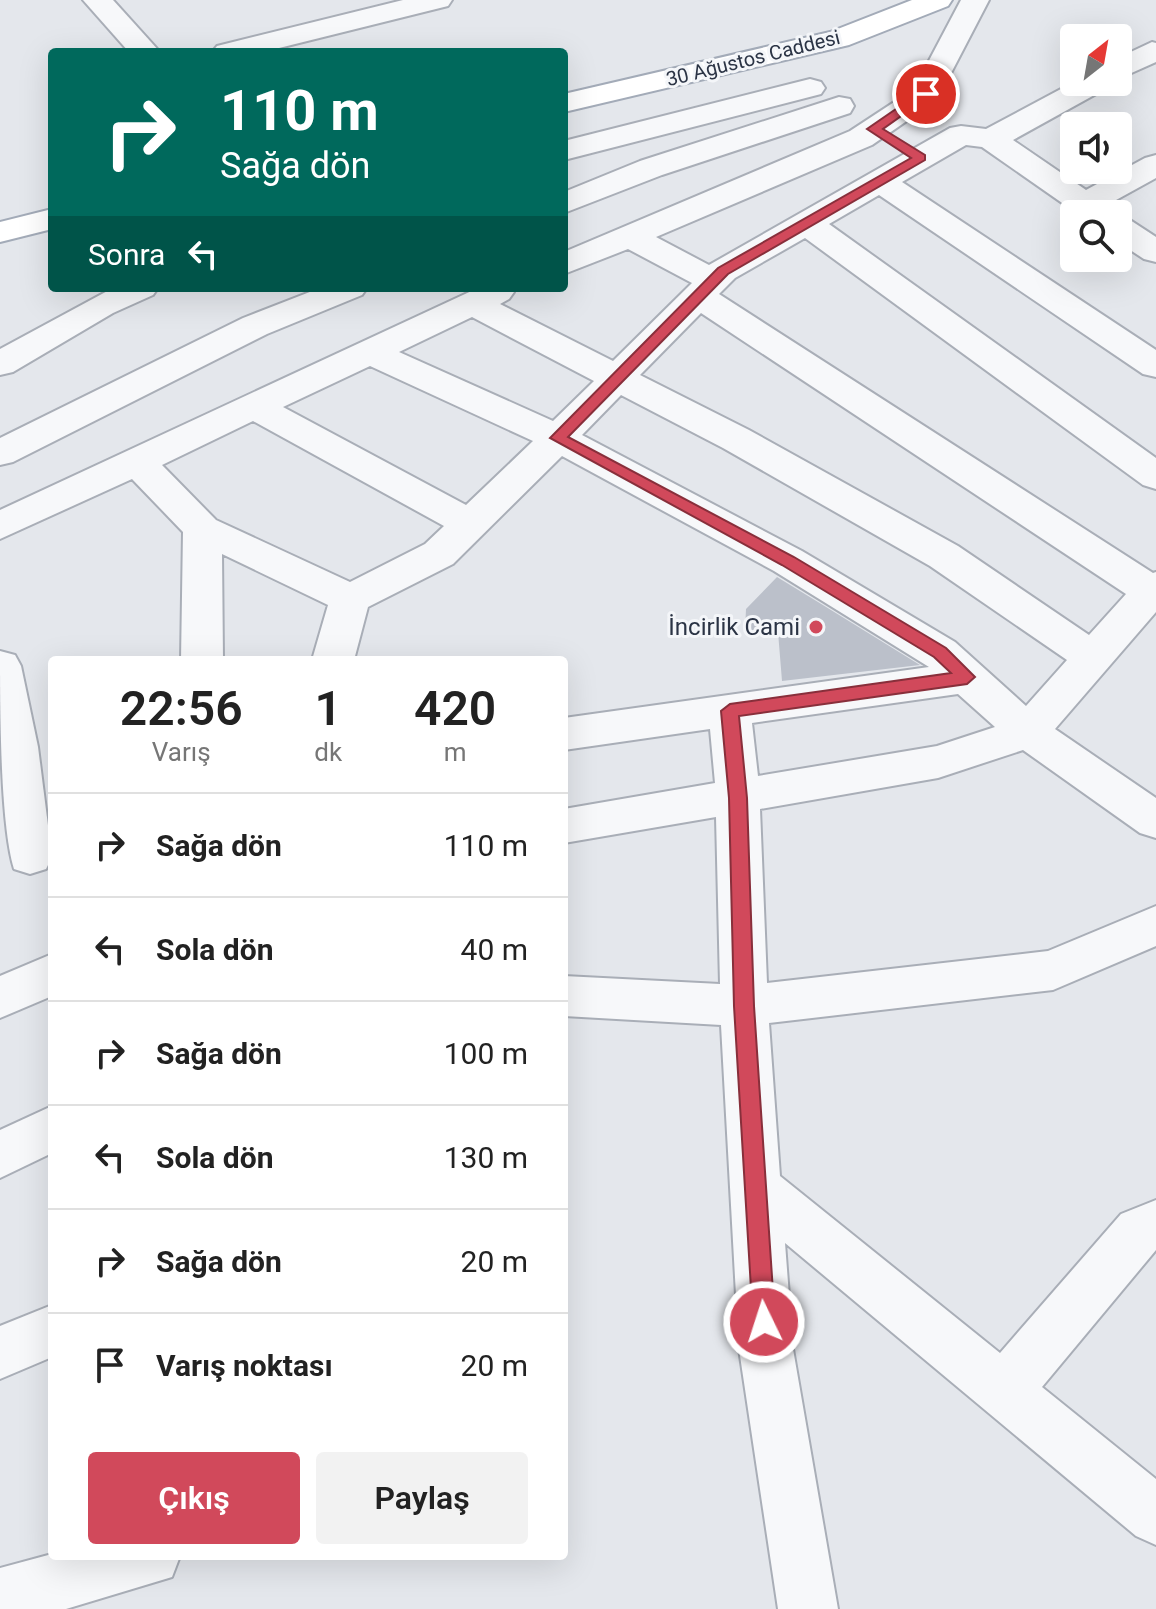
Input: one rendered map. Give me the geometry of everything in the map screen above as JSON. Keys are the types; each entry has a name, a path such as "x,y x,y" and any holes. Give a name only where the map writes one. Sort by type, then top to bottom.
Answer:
{"main road":[{"name":"30 Ağustos Caddesi","path":"568,102 839,39 938,0"},
{"path":"0,232 48,220"}],"street":[{"path":"97,0 141,48"},
{"path":"243,48 438,0"},
{"path":"568,262 861,138 926,94 975,0"},
{"path":"1132,62 1152,51 1156,53"},
{"path":"760,56 920,158"},
{"path":"568,150 810,88"},
{"path":"991,139 1070,96"},
{"path":"568,201 651,168 839,106"},
{"path":"334,656 350,599 439,554 723,271 961,135 991,139 1079,200"},
{"path":"1105,200 1156,165"},
{"path":"879,181 1156,366"},
{"path":"806,223 1156,476"},
{"path":"568,825 938,762 1028,732 1154,589 629,236"},
{"path":"1132,236 1156,252"},
{"path":"0,364 101,306 132,292"},
{"path":"0,453 255,326 340,292"},
{"path":"0,526 497,292"},
{"path":"471,303 736,439 944,556 1093,658"},
{"path":"368,351 558,438 788,561 940,653 1028,732 1152,812"},
{"path":"253,406 470,524"},
{"path":"137,461 202,529 350,599"},
{"path":"202,529 202,656"},
{"path":"0,666 17,747 27,856"},
{"path":"568,733 967,677"},
{"path":"730,711 738,798 744,1006 766,1349 811,1605"},
{"path":"568,996 744,1006 1053,970 1156,925"},
{"path":"0,998 48,976"},
{"path":"0,1155 48,1130"},
{"path":"756,1187 1156,1516"},
{"path":"1004,1390 1139,1231 1156,1224"},
{"path":"0,1353 48,1333"},
{"path":"0,1598 116,1578"}],"building":[{"name":"İncirlik Cami","path":"777,577 920,665 782,681 778,632 745,631 746,609"}],"place":[{"name":"İncirlik Cami","path":"816,627"}],"route":[{"path":"764,1322 744,1006 738,798 730,711 967,677 940,653 788,561 558,438 723,271 920,158 874,129 926,94"}]}
